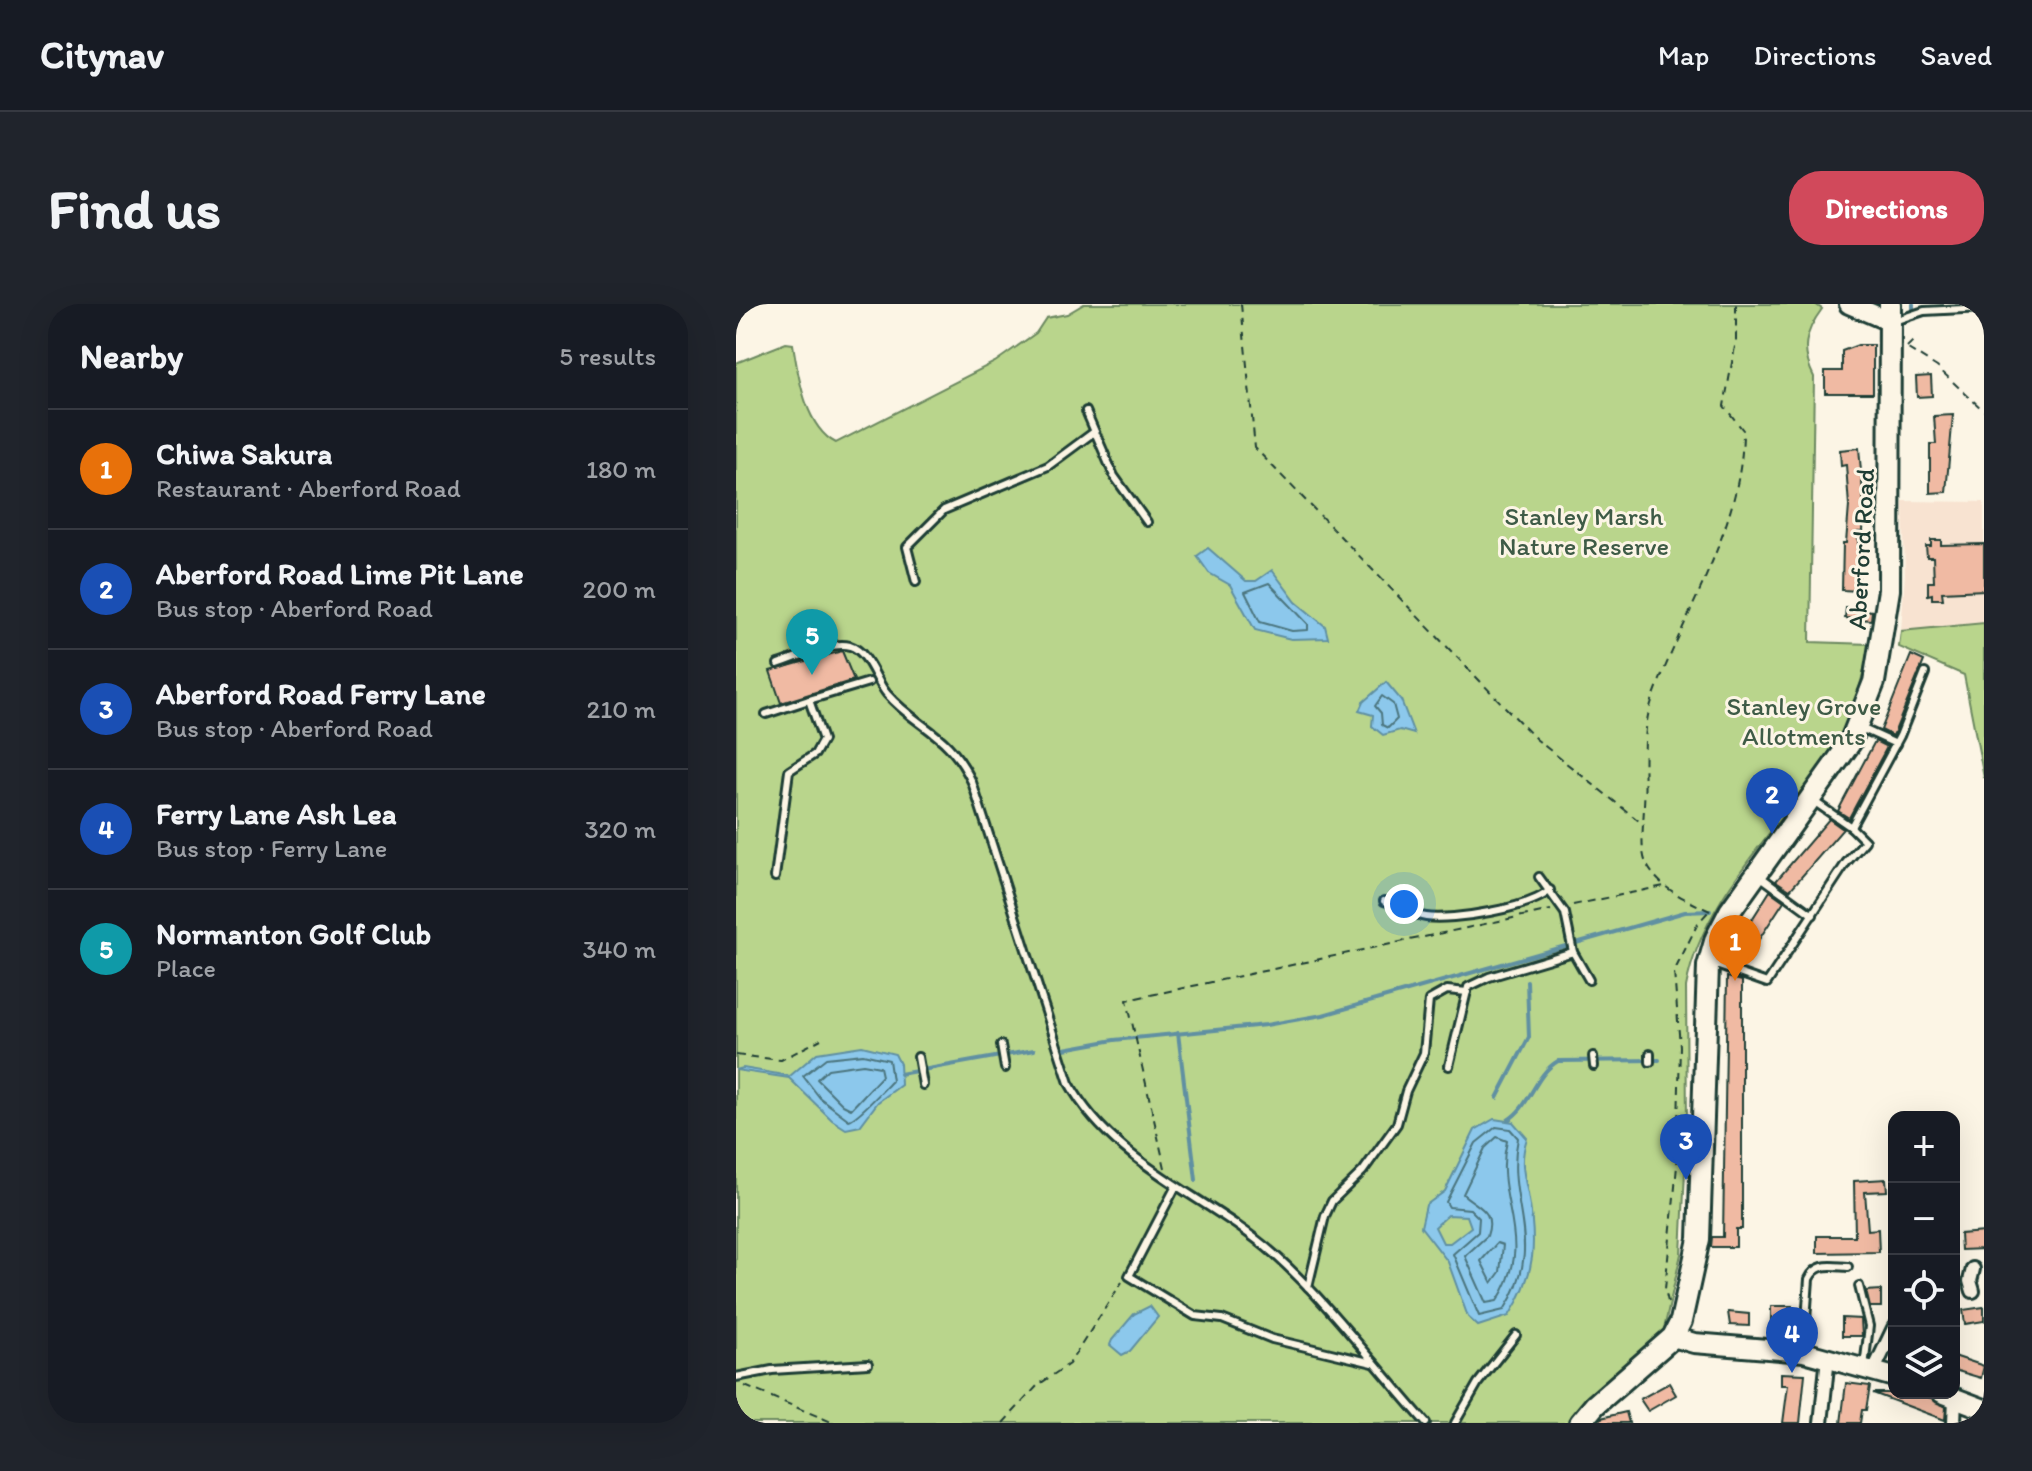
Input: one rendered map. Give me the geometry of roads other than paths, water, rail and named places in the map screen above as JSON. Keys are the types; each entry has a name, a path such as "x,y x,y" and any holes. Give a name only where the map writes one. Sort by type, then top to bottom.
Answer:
{"main road":[{"name":"Aberford Road","path":"1677,1329 1699,1239 1708,966 1716,938 1858,726 1874,682 1889,590 1891,320"},
{"path":"1580,1423 1595,1405 1677,1329"}],"street":[{"path":"1849,304 1891,320"},
{"path":"1960,1282 1972,1281"},
{"path":"1677,1329 1694,1343 1804,1352 1888,1375"},
{"path":"1869,1369 1888,1338"},
{"path":"1821,1423 1828,1357"},
{"path":"1949,1399 1954,1423"},
{"path":"1958,1399 1984,1409"}],"lane":[{"path":"1891,320 1924,311 1984,308"},
{"path":"1086,411 1114,476 1147,522"},
{"path":"916,582 907,547 944,510 1048,466 1094,432"},
{"path":"778,664 839,646 850,646 861,652 887,693 942,737 958,755 972,782 1069,1083 1099,1128 1176,1186 1249,1234 1308,1287 1426,1423"},
{"path":"1851,827 1896,744 1925,673"},
{"path":"766,714 869,682"},
{"path":"775,877 789,771 815,754 823,740 809,700"},
{"path":"1858,726 1896,744"},
{"path":"1716,965 1767,983 1846,863 1865,841 1851,827 1810,799"},
{"path":"1757,873 1813,915"},
{"path":"1539,877 1562,908 1568,922 1573,952 1589,980"},
{"path":"1384,901 1418,916 1442,917 1502,908 1533,899 1550,890"},
{"path":"1449,1066 1467,992 1475,982 1573,952"},
{"path":"1308,1287 1325,1216 1332,1201 1363,1171 1397,1124 1406,1091 1424,1053 1429,1000 1447,990 1467,992"},
{"path":"1001,1047 1005,1065"},
{"path":"1650,1054 1650,1062"},
{"path":"1593,1056 1594,1066"},
{"path":"918,1061 922,1083"},
{"path":"1176,1186 1130,1277 1195,1316 1222,1319 1272,1339 1373,1363"},
{"path":"1804,1352 1809,1279 1820,1266 1848,1267"},
{"path":"1859,1286 1869,1326 1869,1369"},
{"path":"1455,1423 1478,1383 1516,1335"},
{"path":"736,1380 772,1370 868,1364"}],"water":[{"path":"1208,548 1246,581 1256,581 1272,570 1296,602 1325,626 1328,638 1291,639 1255,630 1230,585 1209,573 1197,556"},
{"path":"1386,682 1401,700 1414,734 1400,730 1383,735 1372,726 1373,715 1359,711 1363,702"},
{"path":"862,1046 895,1054 900,1064 901,1085 878,1102 860,1126 846,1129 832,1120 789,1078 736,1070 743,1068 790,1076 817,1053"},
{"path":"1494,1119 1513,1122 1527,1138 1523,1166 1533,1227 1529,1272 1518,1301 1509,1316 1478,1326 1468,1317 1448,1262 1421,1227 1426,1205 1445,1191 1475,1130","holes":["1448,1215 1467,1216 1471,1227 1450,1243 1443,1243 1435,1227"]},
{"path":"1150,1306 1158,1317 1130,1351 1122,1355 1110,1345 1112,1340 1134,1314"}],"waterway":[{"path":"1913,304 1913,310"},
{"path":"1064,1049 1114,1040 1266,1025 1323,1015 1685,912 1710,911"},
{"path":"1497,1098 1529,1037 1527,981"},
{"path":"1178,1033 1196,1180"},
{"path":"900,1074 1034,1050"},
{"path":"1508,1120 1522,1107 1543,1074 1558,1061 1659,1060"}],"place":[{"name":"Normanton Golf Club","path":"812,675"},
{"name":"Aberford Road Lime Pit Lane","path":"1772,834"},
{"name":"Chiwa Sakura","path":"1735,981"},
{"name":"Aberford Road Ferry Lane","path":"1686,1180"},
{"name":"Ferry Lane Ash Lea","path":"1792,1373"}],"park label":[{"name":"Stanley Marsh Nature Reserve","path":"1584,531"},
{"name":"Stanley Grove Allotments","path":"1804,721"}]}
